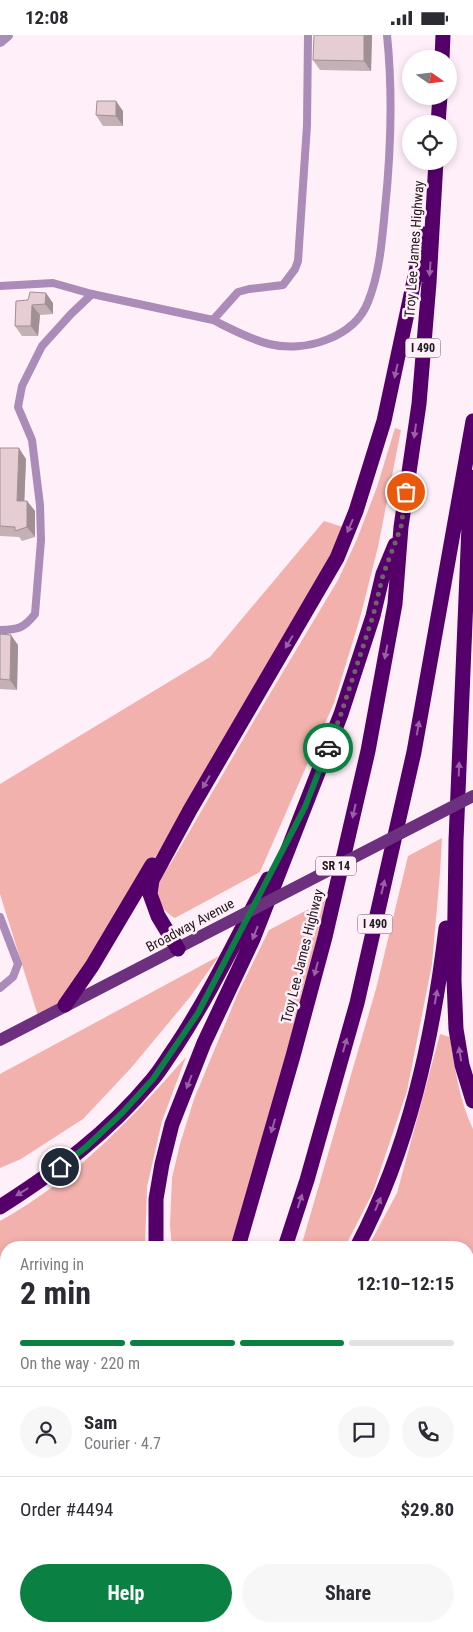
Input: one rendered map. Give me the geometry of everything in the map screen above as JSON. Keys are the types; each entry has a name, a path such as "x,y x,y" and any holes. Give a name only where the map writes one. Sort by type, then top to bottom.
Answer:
{"highway":[{"path":"442,50 443,35"},
{"path":"178,949 158,916 150,894 152,880 190,810 337,557 356,511 384,421 408,312 435,170"},
{"name":"Troy Lee James Highway","path":"240,1241 325,937 368,751 395,604 401,527 418,404 436,170"},
{"name":"I 490","path":"287,1241 307,1181 357,1003 414,751 473,421"},
{"path":"472,427 456,841 454,980 456,1019 462,1065 473,1101"},
{"path":"156,1241 156,1199 162,1163 172,1124 204,1043 253,939 341,714 373,616 383,575 401,527"},
{"path":"0,1207 47,1177 86,1147 122,1113 153,1079 198,1013 305,807"},
{"path":"65,1005 92,966 144,877 190,810"},
{"path":"360,1241 388,1182 416,1092 429,1037 442,962 456,841"}],"main road":[{"name":"Broadway Avenue","path":"0,1040 473,796"}],"street":[{"path":"0,41 7,35"}],"lane":[{"path":"213,320 238,292 283,285 295,269 298,261 307,125 308,35"},
{"path":"0,286 53,283 92,294 213,320 251,339 287,347 328,339 340,334 360,317 368,303 376,274 389,170 391,113 390,63 387,35"},
{"path":"0,630 14,630 27,623 35,614 41,540 40,505 32,440 18,407 22,386 42,347 71,314 92,294"},
{"path":"0,917 18,964 13,977 0,988"}],"shaded area":[{"path":"395,428 401,430 378,547 360,618 334,703 260,872 175,918 165,910 158,900 157,882 171,863 338,580 357,539 377,487"},
{"path":"324,521 349,529 313,600 65,1005 39,1019 0,894 0,784 210,657"},
{"path":"442,838 432,964 407,1091 373,1192 348,1241 303,1241 376,989 408,856"},
{"path":"330,898 235,1241 171,1241 170,1226 172,1178 194,1099 238,993 269,930"},
{"path":"219,956 190,997 131,1068 83,1119 21,1159 0,1168 0,1074"},
{"path":"440,1034 450,1037 461,1095 473,1129 473,1241 371,1241 397,1193"},
{"path":"186,1057 162,1121 147,1187 145,1241 0,1241 0,1221 27,1205 76,1168 144,1103"}],"building":[{"path":"314,35 364,35 364,61 313,60"},
{"path":"97,101 116,101 116,116 96,115"},
{"path":"30,292 46,293 45,304 32,305 31,326 15,326 16,301 28,300"},
{"path":"0,448 19,448 17,501 27,501 27,527 15,531 15,527 0,526"},
{"path":"0,634 11,635 10,680 0,679"}],"way so far":[{"path":"328,748 373,616 383,575 401,527 406,492"}],"route":[{"path":"60,1167 86,1147 122,1113 153,1079 198,1013 305,807 328,748"}]}
